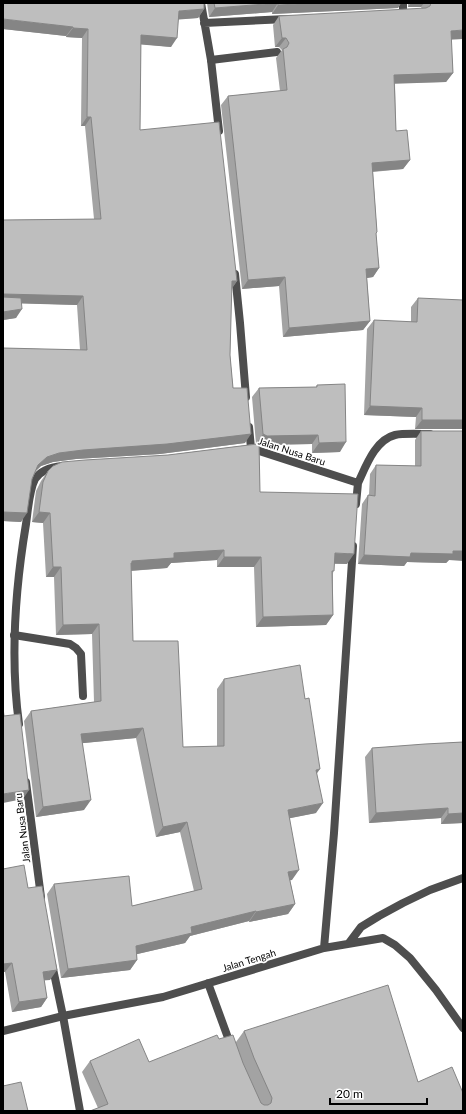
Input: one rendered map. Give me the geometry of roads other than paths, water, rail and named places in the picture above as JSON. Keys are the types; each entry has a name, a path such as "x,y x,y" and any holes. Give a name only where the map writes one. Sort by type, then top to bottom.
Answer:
{"street":[{"path":"201,3 211,60 220,142"},
{"path":"403,3 403,13"},
{"path":"204,23 292,18"},
{"path":"211,60 277,52"},
{"path":"234,266 247,401"},
{"name":"Jalan Nusa Baru","path":"248,417 247,449 358,483"},
{"path":"356,514 358,483 370,456 381,443 395,435 439,434"},
{"path":"20,732 16,702 14,635 20,557 31,490 36,478 43,471 54,467 69,465"},
{"path":"324,948 334,833 354,537"},
{"path":"14,635 70,644 76,648 81,654 83,696"},
{"name":"Jalan Nusa Baru","path":"26,778 43,907"},
{"path":"349,943 361,927 379,916 430,890 463,878"},
{"name":"Jalan Tengah","path":"3,1031 63,1016 163,997 324,948 383,938 395,945 410,958 425,975 463,1028"},
{"path":"51,958 80,1111"},
{"path":"208,983 235,1056"}]}
